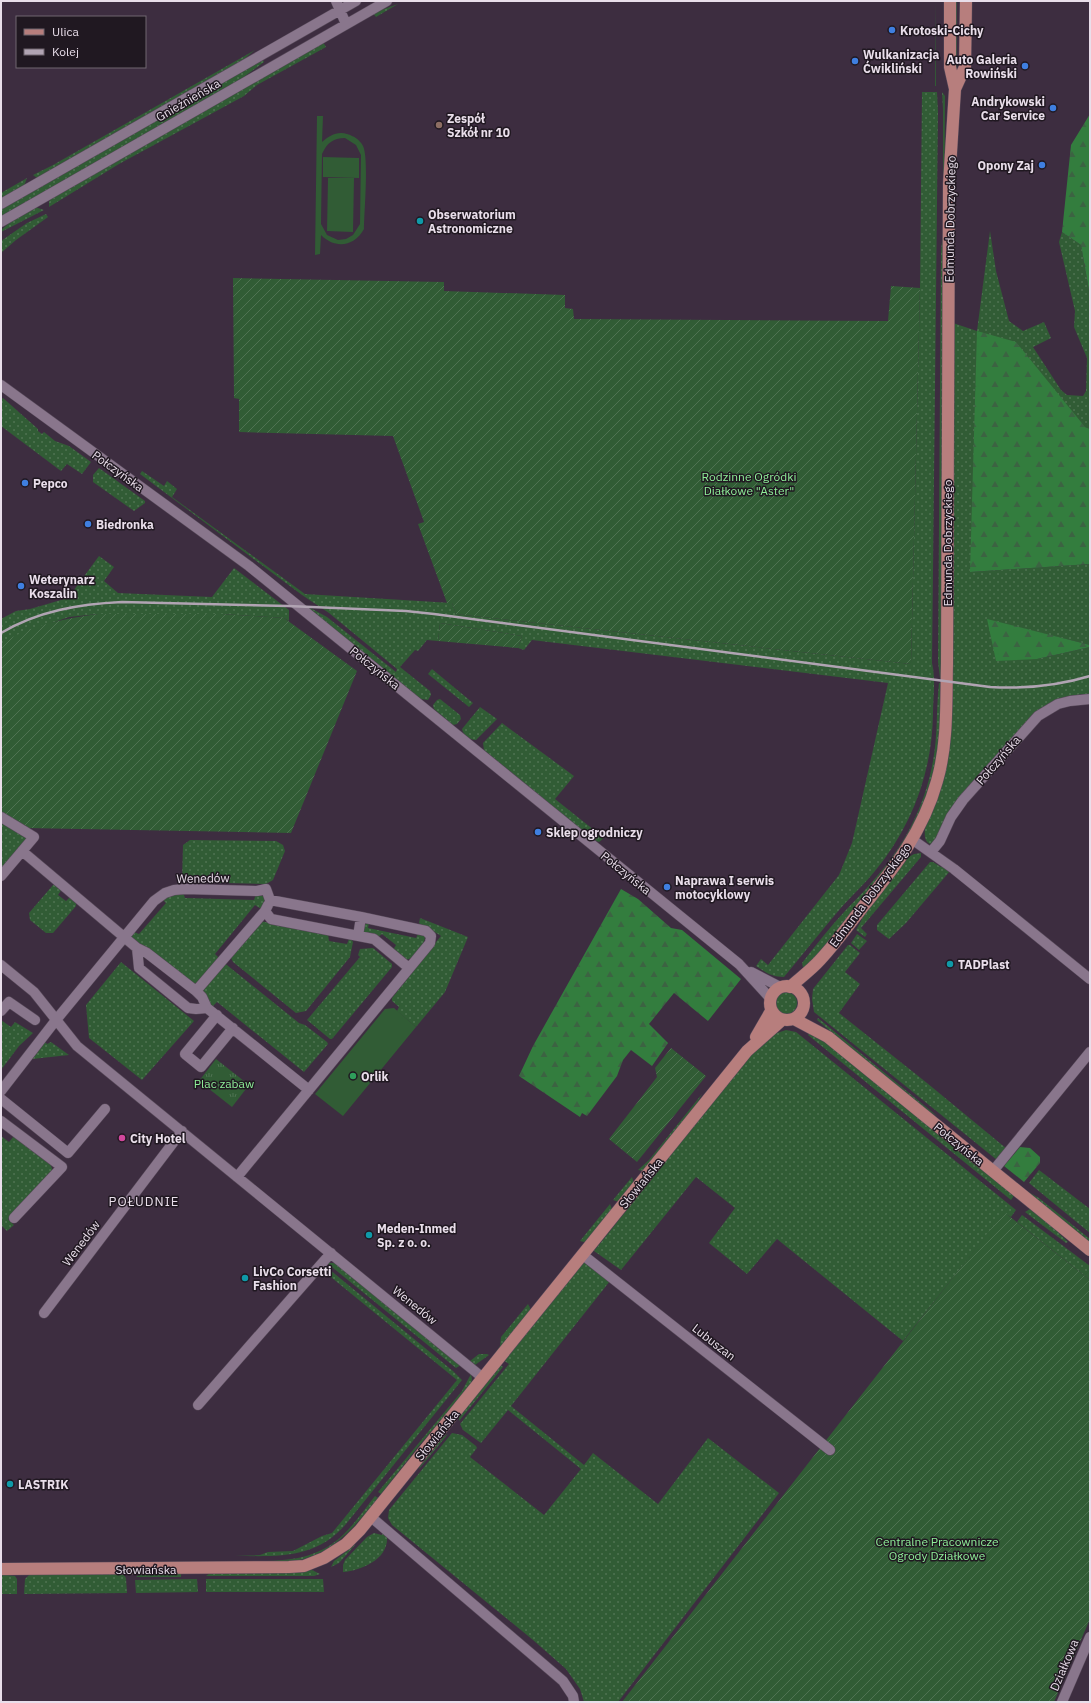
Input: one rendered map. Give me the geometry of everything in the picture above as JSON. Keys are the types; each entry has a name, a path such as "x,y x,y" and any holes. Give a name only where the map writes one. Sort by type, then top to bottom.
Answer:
{"main road":[{"name":"Edmunda Dobrzyckiego","path":"950,1 950,67 956,89"},
{"name":"Edmunda Dobrzyckiego","path":"802,1000 820,961 899,862 913,840 927,810 937,780 943,753 946,719 949,184 956,89 965,67 966,1"},
{"name":"Edmunda Dobrzyckiego","path":"785,987 820,961"},
{"path":"785,987 797,989 802,1000 801,1013 794,1019 782,1020 775,1016 769,1005 770,998 774,992 785,987"},
{"name":"Połczyńska","path":"802,1000 828,1037"},
{"name":"Słowiańska","path":"1,1569 298,1567 312,1563 339,1549 353,1538 371,1517 747,1051 771,1011"},
{"name":"Połczyńska","path":"794,1019 828,1037 1090,1250"},
{"name":"Słowiańska","path":"747,1051 782,1020"}],"street":[{"name":"Gnieźnieńska","path":"1,204 338,6 356,1"},
{"name":"Gnieźnieńska","path":"1,222 387,1"},
{"path":"338,6 346,24"},
{"name":"Połczyńska","path":"1,386 249,566 739,964 770,998"},
{"name":"Połczyńska","path":"931,852 940,841 951,817 963,800 1038,716 1058,704 1090,699"},
{"path":"1,817 34,837 1,876"},
{"path":"913,840 931,852 1013,916 1090,979"},
{"path":"22,851 137,948 147,953 196,991 202,997 207,1008 309,1090"},
{"name":"Wenedów","path":"1,1091 124,936 154,901 165,893 174,890 257,891 266,889 270,900 362,917 426,931 430,936 430,943 237,1177"},
{"path":"196,991 265,910 270,900"},
{"path":"265,910 271,918 374,939 408,968"},
{"path":"358,936 362,917"},
{"path":"137,948 139,968 188,1008 207,1008"},
{"name":"Połczyńska","path":"739,964 785,987"},
{"name":"Wenedów","path":"1,965 34,992 77,1046 483,1378"},
{"path":"1,1011 5,999 35,1020"},
{"path":"217,1015 186,1054 201,1067 233,1028"},
{"path":"992,1171 1090,1052"},
{"path":"1,1099 68,1153 105,1109"},
{"path":"1,1121 62,1167 14,1218"},
{"name":"Wenedów","path":"44,1313 182,1131"},
{"path":"198,1405 331,1253"},
{"name":"Lubuszan","path":"583,1255 830,1450"},
{"path":"371,1517 563,1681 573,1696 574,1702"},
{"name":"Działkowa","path":"1062,1702 1090,1637"}],"green space":[{"path":"936,1 936,86 935,86"},
{"path":"955,1 957,1 957,71 955,72"},
{"path":"398,4 376,17 373,13"},
{"path":"323,42 326,47 257,85 244,96 119,164 49,207 51,198"},
{"path":"255,50 239,63 37,178 33,175 53,165"},
{"path":"263,60 264,62 241,79 1,217 1,209"},
{"path":"922,92 937,92 938,111 932,663 934,688 932,736 929,757 918,798 900,836 888,854 871,876 840,909 784,977 776,976 766,973 756,966 761,959 768,965 839,875 852,843 888,683 532,640 524,650 518,648 522,636 440,623 438,641 427,640 418,651 415,650 400,667 430,691 431,695 428,700 421,699 305,605 327,617 396,672 397,669 329,613 302,595 140,474 142,471 164,486 167,481 177,489 172,497 305,594 452,603 456,614 911,664 920,288"},
{"path":"942,92 945,96 942,678 940,678 938,662 941,249 943,235"},
{"path":"1090,114 1090,296 1081,245 1062,232 1071,145"},
{"path":"317,116 323,116 322,142 333,135 343,133 354,137 363,146 366,162 364,229 355,240 344,244 338,244 326,240 321,235 320,254 315,255","holes":["345,138 356,145 361,155 360,224 353,235 346,239 338,240 327,235 321,224 322,154 328,144 337,139"]},
{"path":"323,157 359,158 359,178 323,177"},
{"path":"27,178 24,186 1,199 1,193"},
{"path":"328,178 354,178 353,232 327,231"},
{"path":"35,207 44,210 1,232 1,230 13,220"},
{"path":"46,214 48,217 1,253 1,241 27,223"},
{"path":"990,231 996,271 1009,321 1023,331 1044,322 1051,338 1033,347 1061,390 1067,395 1083,396 1086,391 1087,358 1074,327 1075,311 1059,242 1062,232 1081,245 1090,296 1090,429 1085,427 970,572 1090,564 1090,645 988,620 1037,659 1090,647 1090,694 1075,695 1054,701 1035,713 954,804 934,842 930,844 926,840 925,828 938,794 953,323 977,331"},
{"name":"Rodzinne Ogródki Diałkowe \"Aster\"","path":"233,278 444,282 444,291 565,295 565,308 573,309 574,319 888,321 891,286 920,288 911,664 456,614 452,603 447,603 418,524 424,522 393,436 239,432 239,399 234,398"},
{"path":"977,331 1016,342 1085,427 1090,429 1090,564 970,572"},
{"path":"3,398 42,434 44,432 55,441 69,446 91,462 82,474 67,464 61,471 1,426 1,399"},
{"path":"99,468 145,501 145,503 134,511 93,482 93,475"},
{"path":"99,556 114,567 104,581 118,593 212,597 234,568 289,610 289,621 284,618 222,614 98,614 69,617 23,633 1,644 1,619 16,611 30,609 68,598"},
{"path":"98,614 222,614 284,618 357,671 291,833 25,828 1,813 1,644 23,632 35,628 73,618"},
{"path":"987,619 1090,645 1090,647 1037,659 996,661"},
{"path":"440,623 522,636 518,648 438,641"},
{"path":"432,669 473,703 469,707 428,674"},
{"path":"939,683 942,683 940,742 928,795 898,855 804,972 802,963 834,923 883,869 903,841 911,826 924,795 933,761 936,742"},
{"path":"440,699 460,715 461,719 457,724 453,725 434,709 433,705"},
{"path":"480,707 497,719 476,740 474,740 465,735 462,729"},
{"path":"502,723 574,776 555,799 604,838 599,842 594,840 484,750 483,743"},
{"path":"1,819 28,837 1,872"},
{"path":"190,840 276,841 283,845 285,851 273,880 266,884 185,882 182,881 183,845"},
{"path":"921,853 921,857 861,928 867,934 865,937 856,930 866,912 907,858 914,854"},
{"path":"930,862 933,862 941,867 942,865 950,871 906,923 889,939 877,930 877,925"},
{"path":"53,885 58,885 62,889 58,895 66,901 71,896 76,900 76,906 53,933 46,933 30,920 29,913"},
{"path":"621,889 638,899 671,928 682,930 741,979 708,1021 674,993 649,1024 668,1043 652,1066 631,1050 623,1060 617,1076 587,1116 582,1113 580,1117 519,1076 533,1046"},
{"path":"183,892 185,898 254,900 256,894 260,893 265,900 261,909 255,905 215,954 219,958 196,987 131,938 134,932 139,934 166,903 162,899"},
{"path":"420,918 468,937 445,992 416,1027 397,1011 399,1007 392,1001 392,998 408,978 407,977 441,936 421,925 419,923"},
{"path":"260,921 328,934 329,941 347,944 349,939 351,939 353,942 350,957 306,1011 296,1013 233,962 231,958"},
{"path":"364,923 369,923 368,928 416,938 419,932 425,935 424,943 416,954 405,960 393,950 396,945 382,934 378,937 364,933"},
{"path":"857,934 867,941 859,950 851,943"},
{"path":"848,945 860,953 845,972 860,984 839,1013 1007,1149 997,1160 814,1012 812,999 813,989"},
{"path":"373,948 392,964 392,967 332,1039 330,1039 307,1020 360,957 358,955 360,949"},
{"path":"222,961 299,1023 305,1025 327,1042 328,1044 304,1072 217,1002 212,1007 199,989"},
{"path":"121,962 194,1021 142,1080 89,1038 86,1005"},
{"path":"786,992 794,995 797,1003 794,1011 786,1014 778,1011 775,1003 778,995"},
{"name":"Orlik","path":"394,1008 416,1027 343,1116 315,1094 385,1009"},
{"path":"818,1018 937,1116 922,1107 817,1020"},
{"path":"1,1020 11,1027 15,1022 33,1033 19,1046 1,1070"},
{"path":"786,1030 796,1032 1016,1210 1011,1217 1004,1213 903,1341 777,1239 747,1274 709,1243 735,1208 696,1177 621,1270 594,1251 765,1037"},
{"path":"810,1030 1015,1194 1011,1200 808,1035"},
{"path":"45,1042 47,1044 51,1042 69,1055 32,1059"},
{"path":"671,1048 706,1076 637,1162 609,1139 657,1077 655,1068"},
{"name":"Plac zabaw","path":"216,1059 249,1085 232,1107 199,1081"},
{"path":"702,1094 693,1111 644,1171 638,1170 649,1160"},
{"path":"1,1136 9,1142 14,1136 50,1163 53,1171 8,1219 14,1225 7,1231 1,1225"},
{"path":"1020,1147 1030,1148 1040,1157 1040,1163 1024,1182 1004,1166"},
{"path":"1039,1170 1090,1209 1090,1233 1029,1183"},
{"path":"632,1177 634,1184 619,1202 613,1200"},
{"path":"1025,1190 1039,1198 1090,1239 1090,1244"},
{"path":"610,1204 612,1209 588,1241 580,1241"},
{"path":"1030,1209 1042,1217 1068,1242 1066,1243 1025,1212"},
{"name":"Centralne Pracownicze Ogrody Działkowe","path":"1004,1212 1090,1280 1090,1619 1054,1702 622,1702"},
{"path":"1022,1215 1090,1266 1090,1280 1017,1222"},
{"path":"585,1261 610,1281 511,1406 584,1465 593,1453 658,1504 708,1438 779,1493 618,1702 584,1702 580,1689 566,1669 533,1640 392,1525 388,1518 389,1510 452,1433 462,1435 476,1446 477,1448 470,1457 544,1515 581,1469 508,1410 481,1443 463,1430 460,1424 509,1364 503,1360"},
{"path":"327,1263 339,1265 461,1365 456,1368"},
{"path":"324,1265 462,1380 346,1524 334,1536 308,1550 295,1554 235,1556 293,1551 322,1536 332,1533 457,1380 321,1269"},
{"path":"528,1304 531,1310 496,1354 495,1353 500,1346 501,1337"},
{"path":"479,1354 489,1355 475,1365 470,1361"},
{"path":"500,1364 503,1367 459,1421 459,1416"},
{"path":"471,1374 471,1385 417,1448 381,1494 378,1492 462,1391"},
{"path":"448,1434 419,1469 443,1437"},
{"path":"375,1496 378,1498 351,1529 342,1538 320,1553 307,1558 286,1562 238,1563 236,1561 293,1559 320,1551 332,1544 344,1534"},
{"path":"383,1532 387,1536 386,1544 384,1551 379,1557 366,1566 343,1572 345,1560 367,1537 374,1533 382,1535"},
{"path":"356,1544 339,1563 331,1567 334,1561"},
{"path":"312,1570 320,1574 314,1576 206,1576 210,1573 299,1572"},
{"path":"141,1573 181,1573 181,1577 136,1577"},
{"path":"1,1574 15,1576 17,1579 17,1594 1,1594"},
{"path":"30,1574 123,1574 126,1578 127,1593 24,1594 25,1579"},
{"path":"197,1579 198,1592 136,1593 135,1580"},
{"path":"206,1579 323,1579 324,1592 206,1592"}],"railway":[{"path":"1,633 15,625 44,614 75,607 106,603 122,602 288,606 406,611 434,614 990,687 1015,688 1040,686 1090,676"}],"place":[{"name":"Krotoski-Cichy","path":"892,30"},
{"name":"Wulkanizacja Ćwikliński","path":"855,61"},
{"name":"Auto Galeria Rowiński","path":"1025,66"},
{"name":"Andrykowski Car Service","path":"1053,108"},
{"name":"Zespół Szkół nr 10","path":"439,125"},
{"name":"Opony Zaj","path":"1042,165"},
{"name":"Obserwatorium Astronomiczne","path":"420,221"},
{"name":"Pepco","path":"25,483"},
{"name":"Biedronka","path":"88,524"},
{"name":"Weterynarz Koszalin","path":"21,586"},
{"name":"Sklep ogrodniczy","path":"538,832"},
{"name":"Naprawa I serwis motocyklowy","path":"667,887"},
{"name":"TADPlast","path":"950,964"},
{"name":"Orlik","path":"353,1076"},
{"name":"City Hotel","path":"122,1138"},
{"name":"Meden-Inmed Sp. z o. o.","path":"369,1235"},
{"name":"LivCo Corsetti Fashion","path":"245,1278"},
{"name":"LASTRIK","path":"10,1484"}],"district":[{"name":"POŁUDNIE","path":"144,1201"}]}
